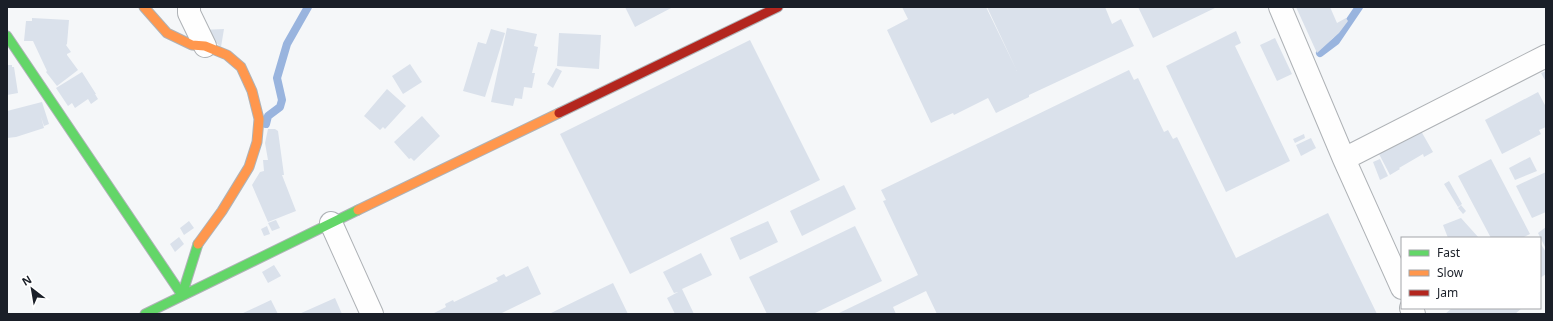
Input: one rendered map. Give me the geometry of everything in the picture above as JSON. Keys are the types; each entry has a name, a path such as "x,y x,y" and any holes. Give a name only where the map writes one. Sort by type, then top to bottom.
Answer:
{"street":[{"path":"144,7 167,33 192,45 205,46 227,55 241,67 252,91 259,119 257,142 249,167 198,246 182,295"},
{"path":"189,7 189,13 205,46"},
{"path":"145,314 331,222 778,7"},
{"path":"1280,7 1344,159 1401,286"},
{"path":"7,36 182,295"},
{"path":"1344,159 1546,56"},
{"path":"331,222 372,314"}],"building":[{"path":"625,7 673,7 635,27"},
{"path":"902,7 986,7 1017,71 987,7 1105,7 1112,24 1121,19 1134,46 1029,95 1029,97 996,113 988,98 954,115 953,113 931,123 887,30 908,19"},
{"path":"1138,7 1217,7 1153,38"},
{"path":"1296,7 1330,7 1337,23 1346,18 1348,21 1339,33 1317,53"},
{"path":"32,18 69,20 66,45 71,52 67,55 78,70 57,86 46,72 47,71 33,41 24,41 26,21 32,21"},
{"path":"507,28 537,34 534,46 538,47 532,73 535,73 532,88 524,87 522,99 515,98 513,106 491,102"},
{"path":"224,29 221,47 201,30"},
{"path":"491,29 505,33 485,97 463,91 478,42 486,44"},
{"path":"1236,31 1241,43 1235,46 1290,161 1226,192 1166,66"},
{"path":"559,33 601,35 599,69 557,66"},
{"path":"1275,38 1292,74 1277,81 1260,45"},
{"path":"750,40 820,180 630,274 560,134"},
{"path":"410,64 422,82 403,94 392,76"},
{"path":"7,65 12,65 12,67 14,67 18,93 7,95"},
{"path":"556,68 562,71 553,88 547,84"},
{"path":"1129,70 1134,80 1138,78 1164,132 1168,130 1173,139 1177,137 1236,258 1328,213 1377,314 937,314 926,291 893,307 896,314 837,314 918,275 883,201 886,200 881,190"},
{"path":"1546,71 1546,82 1541,73"},
{"path":"82,72 98,99 91,104 88,99 75,108 72,103 68,106 56,88"},
{"path":"387,89 406,106 385,129 383,127 380,130 364,116"},
{"path":"1538,92 1546,107 1546,127 1539,130 1541,134 1502,154 1485,120"},
{"path":"42,102 49,124 44,126 41,117 44,128 16,137 7,138 7,111"},
{"path":"422,116 440,136 414,161 411,158 409,159 394,142"},
{"path":"268,129 275,129 278,131 284,175 282,175 296,211 268,222 252,185 260,172 264,171 263,160 268,160 265,143"},
{"path":"1421,131 1433,152 1424,157 1423,154 1390,175 1379,154"},
{"path":"1304,134 1305,138 1295,143 1293,139"},
{"path":"1311,138 1316,148 1301,156 1296,145"},
{"path":"1530,157 1537,171 1515,180 1509,168"},
{"path":"1380,159 1388,176 1380,180 1373,162"},
{"path":"1491,159 1530,234 1524,237 1490,237 1458,176"},
{"path":"1546,172 1546,212 1532,218 1516,186"},
{"path":"1449,181 1462,204 1458,207 1444,184"},
{"path":"844,185 856,209 802,236 790,211"},
{"path":"1461,205 1466,211 1463,214 1458,208"},
{"path":"1461,218 1478,237 1448,237 1443,225"},
{"path":"276,220 280,228 272,231 268,223"},
{"path":"189,221 194,228 184,235 180,228"},
{"path":"768,221 778,242 740,260 730,238"},
{"path":"267,226 270,234 264,236 261,229"},
{"path":"855,226 882,281 813,314 767,314 749,277"},
{"path":"1546,227 1546,249 1541,237 1538,233"},
{"path":"179,237 184,244 175,252 170,244"},
{"path":"1541,244 1546,252 1546,274 1541,277"},
{"path":"701,253 712,275 682,289 694,314 675,314 667,298 678,292 674,293 663,272"},
{"path":"274,265 281,276 268,283 262,272"},
{"path":"528,266 541,294 500,314 432,314 446,307 445,304 453,300 454,302 498,281 496,278 504,274 506,277"},
{"path":"613,283 628,314 549,314 590,294"},
{"path":"335,298 342,314 299,314"},
{"path":"271,300 278,314 241,314"},
{"path":"1451,309 1521,309 1515,314 1445,314"}],"waterway":[{"path":"266,124 268,116 280,107 282,100 277,78 287,44 308,7"},
{"path":"1320,53 1336,41 1359,7"}],"traffic: fast":[{"path":"7,36 182,295"},
{"path":"145,314 358,210"},
{"path":"182,295 198,244"}],"traffic: slow":[{"path":"144,7 167,33 192,45 205,46 227,55 241,67 252,91 259,119 257,142 249,167 222,211 198,244"},
{"path":"358,210 559,113"}],"traffic: jam":[{"path":"559,113 778,7"}]}
